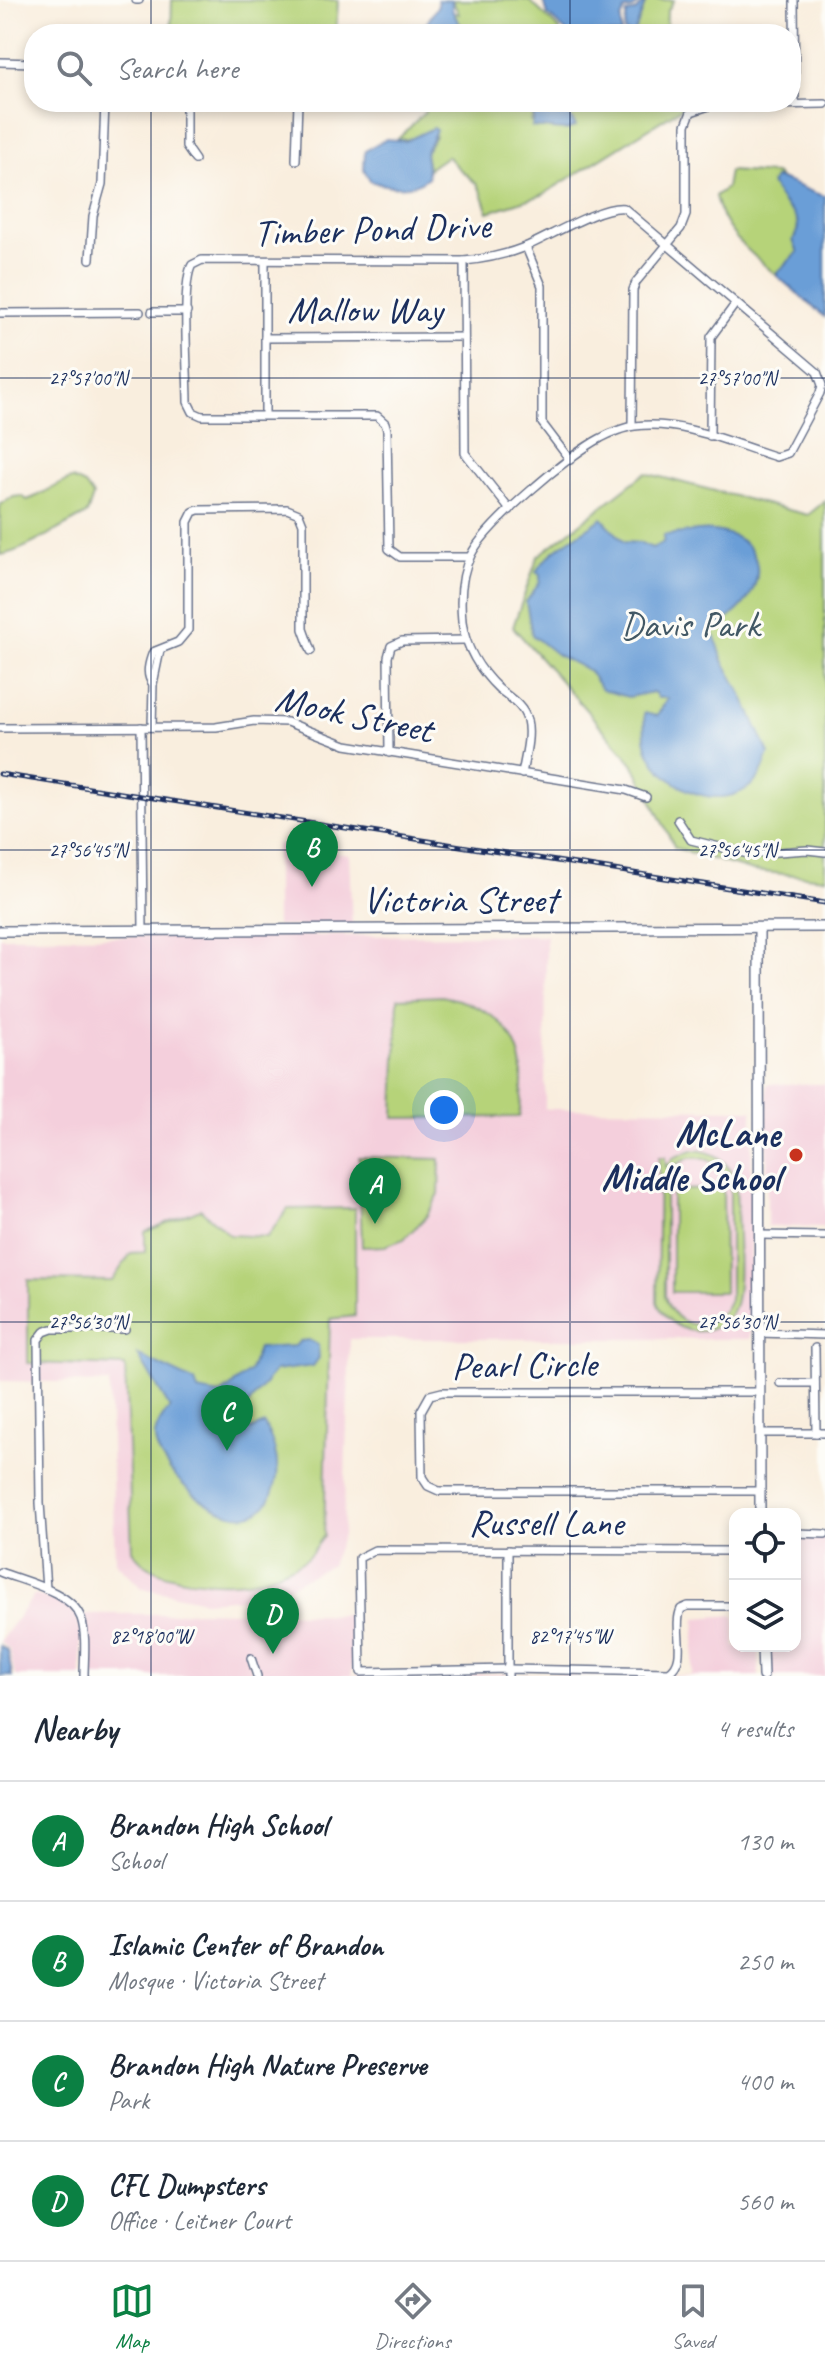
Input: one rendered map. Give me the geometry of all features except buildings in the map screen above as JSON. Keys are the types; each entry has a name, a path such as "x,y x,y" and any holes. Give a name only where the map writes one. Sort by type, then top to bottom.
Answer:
{"street":[{"path":"794,0 794,24"},
{"path":"0,62 24,63"},
{"path":"801,104 825,104"},
{"path":"90,259 93,216 102,184 105,112"},
{"path":"186,112 186,147 195,160"},
{"path":"296,160 298,112"},
{"path":"632,426 633,290 636,282 681,228 686,215 686,125 691,112"},
{"name":"Timber Pond Drive","path":"466,640 461,600 470,557 482,537 570,460 601,438 632,426 670,425 776,457 788,453 822,385 817,372 629,211 619,207 608,209 526,247 494,257 464,261 196,262 188,273 187,312 188,402 193,412 202,416 371,415 382,419 387,430 389,549 400,557 470,557"},
{"path":"526,247 542,286 542,423 570,460"},
{"path":"265,261 265,415"},
{"path":"464,261 465,453 510,510"},
{"path":"710,436 711,337 736,303"},
{"path":"0,313 140,312"},
{"path":"152,312 187,312"},
{"name":"Mallow Way","path":"265,338 464,337"},
{"path":"152,727 153,684 149,678 153,652 178,642 188,630 188,522 193,512 204,509 287,509 299,514 303,524 303,629 311,651"},
{"path":"389,753 388,657 391,646 402,641 466,640 487,676 522,708 526,717 528,731 522,774"},
{"name":"Mook Street","path":"0,728 216,727 254,721 287,722 333,742 626,790 646,797"},
{"path":"141,727 143,930"},
{"path":"678,820 691,840 748,854 807,850 825,852"},
{"name":"Victoria Street","path":"0,931 825,927"},
{"path":"759,928 760,1508"},
{"path":"759,1235 825,1236"},
{"path":"46,1589 40,1503 38,1340 44,1332 52,1329 125,1329"},
{"path":"759,1333 825,1335"},
{"path":"815,1348 816,1433"},
{"path":"780,1383 815,1383"},
{"name":"Pearl Circle","path":"760,1392 442,1392 430,1395 421,1411 422,1477 428,1486 439,1491 760,1491"},
{"path":"760,1433 825,1433"},
{"path":"801,1533 825,1534"},
{"name":"Russell Lane","path":"513,1673 361,1672 359,1558 375,1550 729,1551"},
{"path":"508,1550 513,1673 669,1672 679,1660 677,1616 681,1609 688,1606 729,1606"},
{"path":"0,1572 71,1602 81,1617 84,1633 84,1676"},
{"path":"762,1652 763,1676"},
{"path":"251,1658 257,1676"}],"shaded area":[{"path":"276,844 349,855 352,926 276,926"},
{"path":"546,935 545,1109 752,1110 750,1339 350,1339 343,1535 331,1565 270,1596 205,1601 142,1588 115,1562 109,1383 0,1381 0,937"},
{"name":"McLane Middle School","path":"767,1084 825,1084 825,1227 767,1226"},
{"path":"801,1537 825,1538 825,1676 766,1676 765,1652 801,1652"},
{"path":"34,1595 55,1600 70,1608 78,1618 81,1676 15,1676 10,1650 0,1641"},
{"path":"197,1611 351,1615 352,1675 505,1676 260,1676 252,1653 246,1656 253,1676 88,1676 88,1633 84,1614"},
{"path":"729,1615 729,1652 758,1652 759,1676 521,1676 692,1675 696,1618"}],"green space":[{"path":"172,0 338,0 337,24 171,24"},
{"path":"452,0 529,0 554,24 460,24 453,13 459,14"},
{"path":"647,0 674,0 667,12 666,24 638,24"},
{"path":"425,112 534,112 531,122 541,127 559,129 575,126 569,115 561,112 675,112 542,195 488,212 477,185 447,156 428,169 425,153 435,136 433,128 416,138 397,140"},
{"path":"729,171 775,174 781,179 775,178 775,188 797,221 793,240 798,252 777,276 739,241 724,220 715,196 726,188"},
{"name":"Davis Park","path":"645,473 808,515 825,501 825,878 753,871 675,848 633,763 513,627 538,556"},
{"path":"72,479 85,485 93,496 87,514 31,544 0,555 0,504 13,497 22,496 27,500"},
{"path":"442,996 478,1007 499,1021 514,1041 522,1069 519,1117 394,1118 398,998"},
{"path":"692,1150 708,1152 724,1162 736,1182 737,1296 728,1317 707,1330 677,1326 663,1313 657,1302 659,1157 665,1157 666,1167 673,1158","holes":["696,1158 715,1163 730,1185 730,1299 715,1318 696,1324 677,1317 665,1296 665,1184 677,1164"]},
{"path":"359,1157 440,1159 439,1194 426,1217 404,1239 385,1246 362,1247"},
{"path":"723,1189 724,1292 672,1292 672,1190"},
{"path":"355,1208 355,1316 330,1319 324,1536 304,1560 259,1579 208,1582 155,1570 132,1550 125,1366 28,1363 28,1280 112,1281 131,1253 145,1252 145,1232 200,1209 230,1235 267,1237 288,1209"}],"water":[{"path":"437,0 452,0 454,14 460,24 426,24 438,5"},
{"path":"543,0 642,0 633,9 625,10 621,24 558,24 548,15"},
{"path":"646,1 638,24 625,24 627,13 634,12"},
{"path":"535,112 563,112 576,126 567,130 532,127"},
{"path":"433,128 436,130 425,153 428,177 408,186 370,181 364,170 365,151 386,139 406,141"},
{"path":"775,178 825,196 825,317 777,276 798,252 793,240 798,226 771,184"},
{"path":"602,518 624,542 641,543 652,548 663,543 664,535 714,531 741,541 756,559 757,571 750,596 711,632 769,754 757,779 741,792 710,797 680,786 656,764 646,746 644,713 657,716 668,698 658,698 654,692 628,697 602,690 588,670 557,655 532,635 526,602 540,582 540,575 536,572 557,549"},
{"path":"309,1340 318,1345 319,1358 313,1366 275,1371 236,1420 251,1430 264,1424 274,1448 276,1481 262,1508 245,1515 225,1512 204,1502 169,1468 158,1450 156,1431 170,1408 138,1355 195,1382 198,1391 220,1395 250,1371 258,1348 295,1346 300,1341"},
{"path":"0,1645 8,1651 12,1676 0,1676"}],"railway":[{"path":"0,774 825,903"}],"place":[{"name":"Islamic Center of Brandon","path":"312,887"},
{"name":"McLane Middle School","path":"796,1155"},
{"name":"Brandon High School","path":"375,1224"},
{"name":"Brandon High Nature Preserve","path":"227,1451"},
{"name":"CFL Dumpsters","path":"273,1654"}]}
